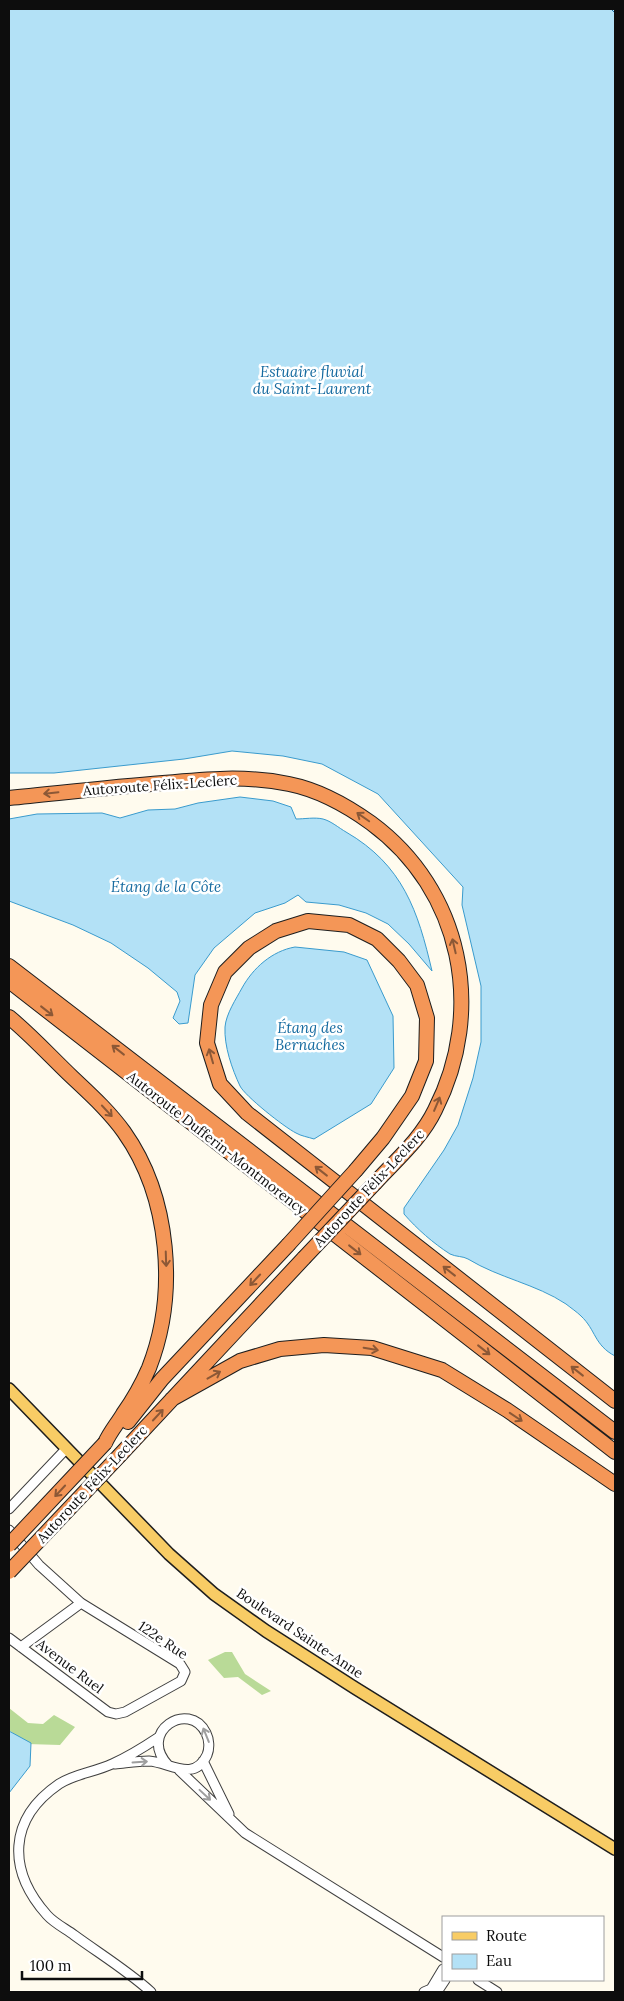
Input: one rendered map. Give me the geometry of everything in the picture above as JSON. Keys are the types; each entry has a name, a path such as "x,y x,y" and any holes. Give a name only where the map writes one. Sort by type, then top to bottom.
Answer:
{"highway":[{"name":"Autoroute Félix-Leclerc","path":"9,798 210,779 268,780 310,790 336,800 358,814 400,847 419,869 436,895 446,917 454,944 458,965 461,1009 456,1054 436,1108 419,1136 9,1572"},
{"path":"105,1443 128,1421 162,1379 288,1245 356,1170 383,1138 412,1096 426,1060 427,1018 417,985 399,961 377,939 349,925 308,922 276,930 249,948 225,972 211,1005 208,1043 220,1084 247,1113 615,1401"},
{"name":"Autoroute Dufferin-Montmorency","path":"9,966 615,1432"},
{"name":"Autoroute Dufferin-Montmorency","path":"9,981 615,1452"},
{"path":"9,1017 109,1113 124,1132 155,1192 160,1210 166,1254 166,1279 163,1314 154,1354 135,1395 105,1443"},
{"path":"172,1400 240,1361 280,1349 324,1345 372,1348 442,1370 507,1410 615,1484"},
{"name":"Autoroute Félix-Leclerc","path":"9,1546 105,1443"}],"main road":[{"name":"Boulevard Sainte-Anne","path":"9,1389 169,1554 214,1594 266,1631 347,1683 615,1849"}],"street":[{"path":"9,1509 66,1449"},
{"name":"122e Rue","path":"9,1530 39,1564 81,1603 180,1664 185,1672 181,1681 124,1712 116,1714"},
{"path":"21,1647 81,1603"},
{"name":"Avenue Ruel","path":"9,1638 108,1712 116,1714"},
{"path":"168,1765 158,1751 159,1738 162,1731 172,1721 193,1720 204,1729 209,1741 207,1755 203,1761 192,1768 179,1770"},
{"path":"151,1992 48,1916 31,1890 20,1868 19,1855 20,1834 27,1814 40,1799 60,1783 112,1764 159,1738"},
{"path":"112,1764 150,1761 168,1765 179,1770 245,1833 442,1956"},
{"path":"203,1761 231,1819"},
{"path":"424,1992 431,1988 442,1971"},
{"path":"437,1992 444,1981"},
{"path":"480,1981 497,1992"}],"green space":[{"path":"225,1652 232,1652 245,1674 271,1691 262,1695 238,1677 224,1678 208,1660"},
{"path":"9,1708 28,1723 43,1724 54,1715 75,1727 60,1745 27,1744 9,1730"}],"water":[{"name":"Estuaire fluvial du Saint-Laurent","path":"9,9 615,9 615,1356 603,1347 586,1321 566,1304 542,1291 480,1266 466,1258 450,1254 426,1236 404,1214 404,1208 444,1150 458,1125 473,1078 481,1042 481,986 462,905 463,887 378,794 322,764 283,756 232,751 184,759 54,773 9,773"},
{"name":"Étang de la Côte","path":"240,797 273,801 291,807 296,819 317,818 326,820 365,845 382,859 395,875 414,909 432,971 409,944 388,924 366,913 339,905 306,902 298,895 285,903 255,913 214,948 195,975 188,1023 179,1024 173,1018 180,1001 177,992 148,968 111,943 73,925 9,901 9,819 37,814 102,813 120,818 148,810 175,809 198,803"},
{"name":"Étang des Bernaches","path":"295,947 344,952 367,960 393,1016 394,1068 371,1104 314,1139 290,1130 243,1091 231,1065 225,1034 229,1012 246,981 271,956"},
{"path":"9,1731 31,1743 30,1766 9,1793"}],"ferry route":[{"path":"611,9 615,13"}]}
